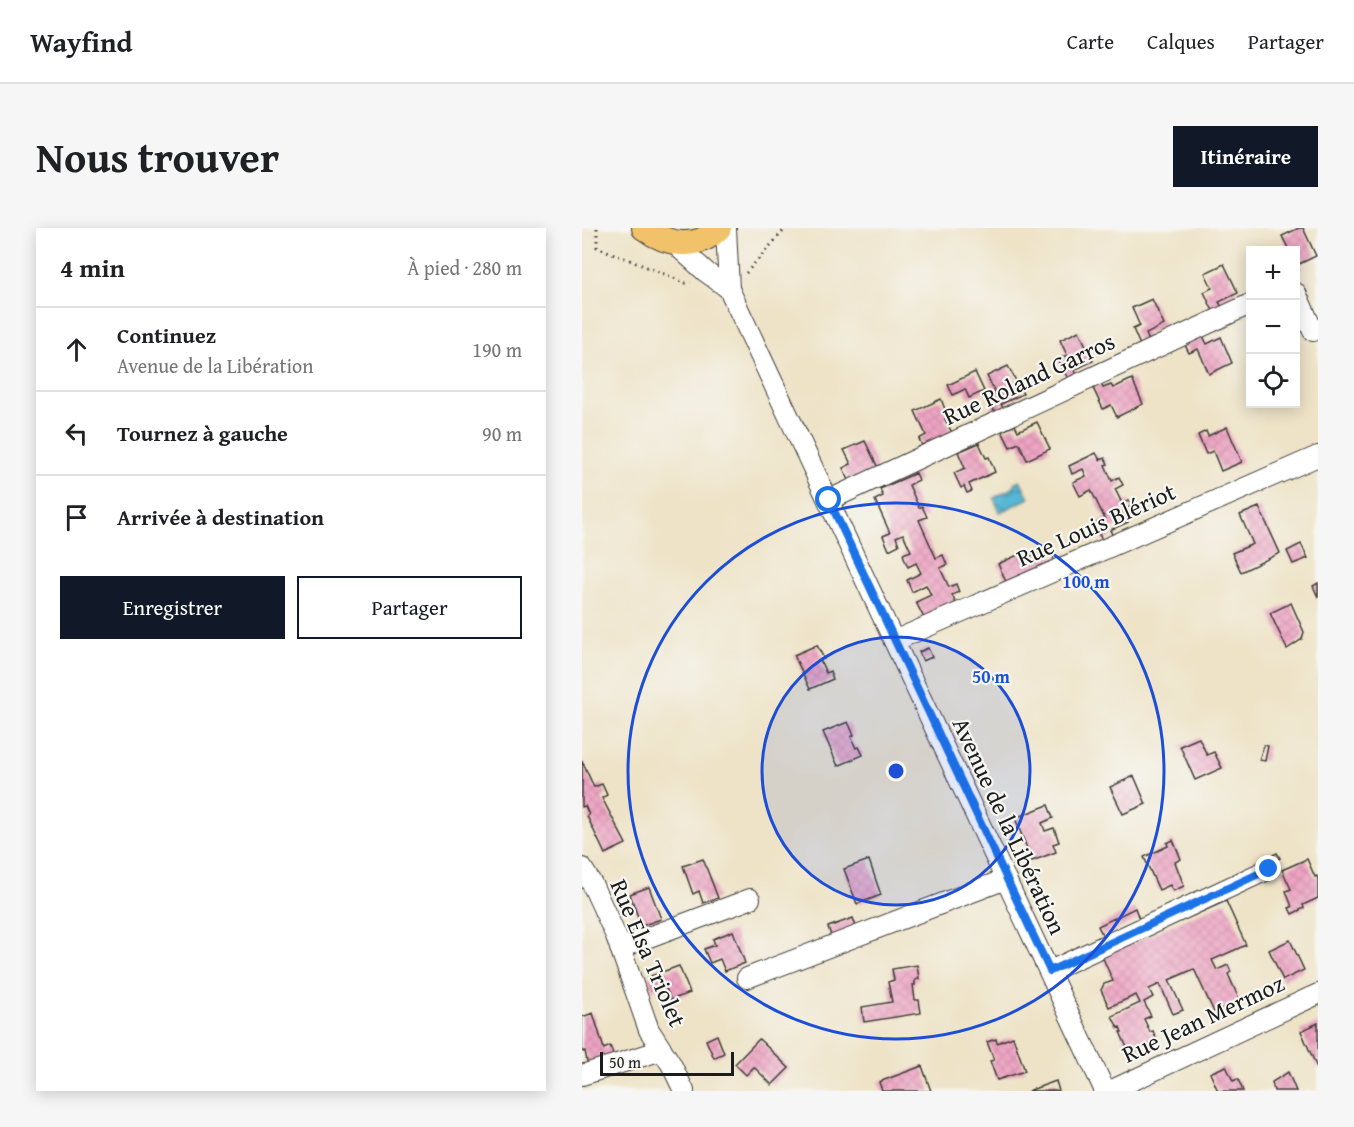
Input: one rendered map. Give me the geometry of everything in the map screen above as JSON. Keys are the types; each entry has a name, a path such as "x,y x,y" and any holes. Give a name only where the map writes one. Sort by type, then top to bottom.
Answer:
{"main road":[{"path":"644,228 657,238 688,244 702,240 719,228"}],"street":[{"path":"726,228 729,289"},
{"path":"674,243 729,289"},
{"name":"Avenue de la Libération","path":"729,289 1105,1091"},
{"path":"1299,300 1313,331"},
{"name":"Rue Roland Garros","path":"829,500 1246,306"},
{"name":"Rue Louis Blériot","path":"894,641 1318,456"},
{"name":"Rue Elsa Triolet","path":"582,868 592,884 620,948 650,1030 684,1091"},
{"path":"1050,971 1269,869"},
{"path":"747,978 1006,879"},
{"path":"620,948 750,899"},
{"name":"Rue Jean Mermoz","path":"1110,1091 1318,994"},
{"path":"582,1075 662,1050"}],"path":[{"path":"729,289 755,264 768,246 786,228"}],"water":[{"path":"1020,480 1029,498 1000,512 994,498 1015,487 1014,483"}],"building":[{"path":"1303,228 1316,256 1300,264 1300,246 1287,246 1282,236"},
{"path":"1224,264 1238,293 1219,302 1222,307 1213,311 1204,292 1212,288 1205,273"},
{"path":"1152,299 1164,325 1146,334 1149,341 1140,345 1133,329 1140,326 1132,308"},
{"path":"1079,331 1093,361 1074,370 1077,375 1068,379 1058,359 1067,355 1060,340"},
{"path":"1203,336 1207,344 1221,337 1232,363 1209,374 1198,349 1189,353 1185,345"},
{"path":"1008,366 1023,394 1001,404 1003,409 995,413 988,398 996,394 987,376"},
{"path":"975,372 984,391 969,398 965,389 953,395 948,385"},
{"path":"1132,379 1143,404 1117,417 1111,405 1103,409 1093,388 1101,384 1103,388 1111,385 1113,388"},
{"path":"941,399 948,417 945,419 952,433 923,447 919,439 926,435 915,411"},
{"path":"1037,422 1050,449 1027,460 1019,443 1010,447 1002,431 1015,425 1018,431"},
{"path":"1227,427 1242,462 1221,471 1213,451 1206,454 1198,435 1206,431 1208,436"},
{"path":"865,441 878,468 850,482 843,468 851,464 844,450"},
{"path":"979,443 986,458 989,457 995,472 969,484 972,491 967,493 964,486 961,488 954,473 965,468 958,452"},
{"path":"1096,453 1100,460 1105,458 1108,464 1105,465 1112,481 1119,477 1123,485 1115,489 1122,503 1129,500 1132,506 1123,510 1128,522 1110,530 1113,536 1103,541 1093,525 1105,519 1091,490 1080,496 1073,482 1086,476 1083,469 1072,474 1069,466"},
{"path":"916,473 919,480 909,485 919,508 922,506 927,517 919,520 936,558 943,555 947,565 940,568 949,587 956,584 959,592 952,595 957,606 925,620 916,602 931,595 926,585 912,592 907,580 921,573 916,563 908,567 903,554 911,551 903,534 896,537 899,545 889,550 883,536 890,533 875,500 883,496 880,489"},
{"path":"1259,507 1280,553 1241,572 1232,553 1253,544 1240,515"},
{"path":"1301,544 1308,558 1293,564 1287,551"},
{"path":"1049,548 1055,562 1007,584 998,564 1027,551 1030,556"},
{"path":"1318,583 1318,597 1313,586"},
{"path":"1291,603 1304,632 1302,639 1287,649 1270,613"},
{"path":"817,645 824,659 820,660 826,673 830,671 833,679 810,689 794,655"},
{"path":"928,648 932,657 923,661 919,652"},
{"path":"848,722 854,735 851,737 856,748 859,747 863,755 838,766 823,732"},
{"path":"1199,738 1207,755 1214,752 1222,768 1195,780 1180,746"},
{"path":"1264,745 1268,746 1265,761 1259,760"},
{"path":"582,761 594,787 602,784 607,795 602,798 626,844 605,854 587,816 589,815 585,806 582,807"},
{"path":"1134,776 1146,804 1123,814 1110,787"},
{"path":"1048,805 1053,818 1042,823 1045,831 1054,828 1059,842 1053,844 1056,852 1032,861 1015,818"},
{"path":"1173,840 1181,859 1175,862 1184,886 1173,891 1170,885 1159,890 1144,857 1168,846 1167,843"},
{"path":"1277,853 1280,858 1267,863 1265,859"},
{"path":"703,859 718,898 703,903 699,891 693,894 683,866"},
{"path":"1307,859 1318,879 1318,898 1303,905 1304,908 1292,914 1286,891 1291,889 1282,870"},
{"path":"869,860 881,895 857,904 844,869"},
{"path":"649,887 661,919 641,926 630,894"},
{"path":"1226,901 1246,945 1212,960 1217,970 1228,965 1231,972 1228,974 1240,1001 1214,1012 1194,969 1169,980 1183,1010 1173,1014 1160,984 1149,989 1153,997 1144,1002 1151,1016 1144,1019 1157,1041 1130,1054 1120,1027 1118,1028 1112,1016 1140,1003 1136,995 1109,1007 1101,990 1104,984 1113,981 1102,956"},
{"path":"1135,908 1139,919 1103,936 1098,926"},
{"path":"853,918 858,932 833,941 828,927"},
{"path":"733,931 745,963 725,971 720,959 710,963 704,949 715,945 713,939"},
{"path":"1290,940 1304,970 1283,980 1269,950"},
{"path":"917,965 919,979 915,980 915,985 913,985 915,1000 919,1000 921,1013 864,1022 862,1007 892,1002 888,982 894,980 892,969"},
{"path":"679,966 690,993 670,1000 665,985 652,990 648,977"},
{"path":"593,1013 604,1049 610,1046 614,1057 588,1066 585,1051 583,1052 582,1048 582,1017"},
{"path":"1318,1023 1318,1070 1301,1031"},
{"path":"717,1035 724,1053 714,1058 706,1040"},
{"path":"1013,1037 1025,1071 997,1080 990,1061 994,1060 987,1042 996,1039 997,1043"},
{"path":"759,1039 789,1068 772,1085 754,1067 746,1075 735,1064"},
{"path":"922,1066 931,1091 882,1091 879,1082"},
{"path":"1226,1066 1233,1081 1238,1079 1243,1091 1218,1091 1210,1073"},
{"path":"1288,1072 1296,1091 1274,1091 1272,1082"},
{"path":"1056,1081 1059,1091 1028,1091"}],"route":[{"path":"829,500 1050,971 1269,869"}]}
